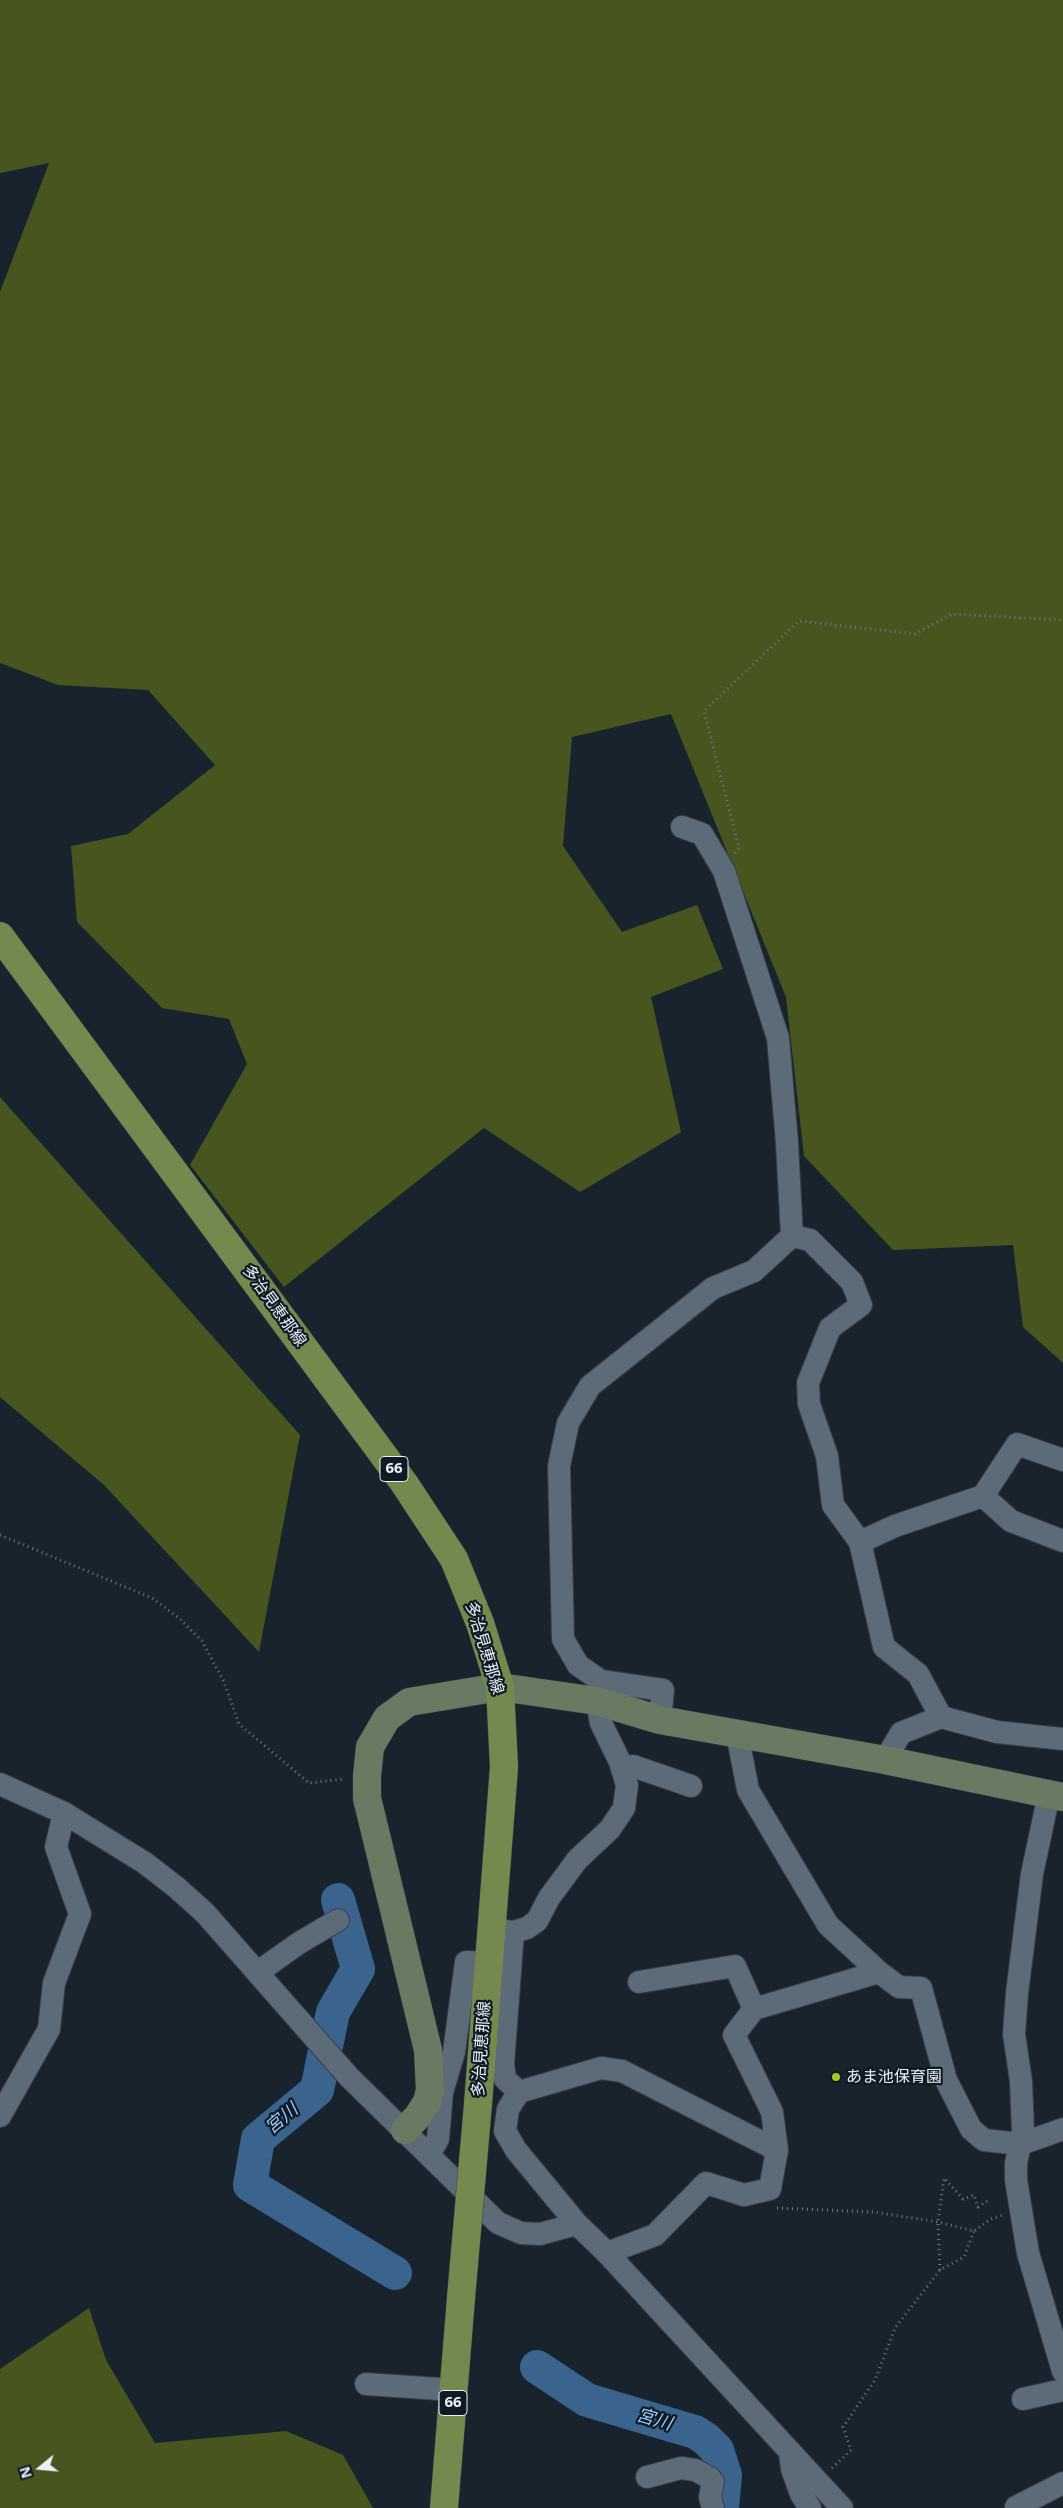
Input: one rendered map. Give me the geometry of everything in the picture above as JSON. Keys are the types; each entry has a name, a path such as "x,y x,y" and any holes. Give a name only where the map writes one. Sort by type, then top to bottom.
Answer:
{"main road":[{"name":"多治見恵那線","path":"0,936 404,1482 454,1560 480,1623 500,1686 504,1767 502,1931 489,1963 444,2508"}],"street":[{"path":"682,827 702,834 722,868 778,1038 787,1143 792,1236"},
{"path":"792,1236 810,1240 852,1282 861,1305 830,1328 808,1384 809,1404 827,1456 832,1505 860,1542 884,1647 918,1674 941,1717"},
{"path":"660,1720 663,1690 601,1680 578,1665 563,1639 559,1466 568,1423 590,1386 713,1288 754,1271 792,1236"},
{"path":"860,1542 895,1526 984,1496 1017,1444 1063,1460"},
{"path":"984,1496 1011,1521 1063,1541"},
{"path":"405,2130 418,2116 430,2090 428,2050 367,1798 367,1776 370,1747 387,1718 409,1702 500,1686 597,1701 660,1720 885,1760 1056,1796 1032,1874 1017,1993 1014,2034 1021,2081 1023,2131 1016,2171 1028,2253 1058,2344 1063,2371"},
{"path":"519,2092 505,2079 503,2064 502,1931 527,1928 537,1921 549,1898 578,1860 610,1829 624,1808 627,1785 622,1767 601,1723 597,1701"},
{"path":"885,1760 902,1733 941,1717 997,1732 1063,1739"},
{"path":"737,1733 748,1790 828,1925 879,1972 899,1987 921,1988 946,2080 971,2129 984,2140 1021,2144 1063,2129"},
{"path":"622,1767 633,1766 691,1786"},
{"path":"0,1784 64,1813 145,1863 176,1887 205,1913 349,2077 498,2223 521,2233 540,2234 577,2224"},
{"path":"0,2116 49,2029 54,1983 80,1914 56,1847 64,1813"},
{"path":"258,1972 299,1943 338,1920"},
{"path":"429,2154 438,2139 442,2092 454,2052 466,1962 489,1963"},
{"path":"639,1982 735,1966 754,2009"},
{"path":"607,2253 655,2236 706,2183 744,2194 770,2189 776,2150 772,2112 734,2035 754,2009 879,1972"},
{"path":"776,2150 622,2071 601,2068 519,2092 508,2109 505,2130 516,2150 577,2224 607,2253 842,2508"},
{"path":"366,2384 454,2390"},
{"path":"1023,2399 1063,2390"},
{"path":"789,2449 792,2469 801,2494 810,2508"},
{"path":"647,2477 681,2468 695,2470 710,2478 713,2482 710,2496 713,2508"},
{"path":"1016,2507 1063,2483"}],"path":[{"path":"722,868 739,848 704,711 799,621 915,634 952,614 1063,620"},
{"path":"0,1535 152,1598 180,1618 202,1642 224,1682 239,1724 309,1783 367,1776"},
{"path":"940,2270 938,2222 944,2178 963,2199 974,2195 978,2206 989,2200"},
{"path":"770,2189 770,2208 874,2212 938,2222 974,2231"},
{"path":"817,2483 851,2450 844,2427 876,2380 895,2328 940,2270 964,2257 974,2231 991,2219 1022,2209"}],"green space":[{"path":"0,0 1063,0 1063,1363 1023,1327 1013,1245 893,1250 804,1156 786,997 671,714 572,737 563,846 622,932 697,905 723,969 651,997 681,1132 580,1192 484,1128 284,1287 190,1165 247,1064 229,1019 162,1008 77,922 71,846 128,834 215,765 148,690 58,685 0,663 0,292 49,163 0,173"},
{"path":"0,1097 300,1435 259,1652 104,1485 0,1397"},
{"path":"89,2308 106,2360 155,2443 286,2431 343,2455 373,2508 0,2508 0,2369"}],"waterway":[{"name":"宮川","path":"338,1900 358,1969 333,2012 317,2090 258,2139 250,2185 395,2273"},
{"name":"宮川","path":"537,2367 587,2400 695,2432 706,2439 717,2450 725,2475 722,2508"}],"place":[{"name":"あま池保育園","path":"836,2077"}]}
